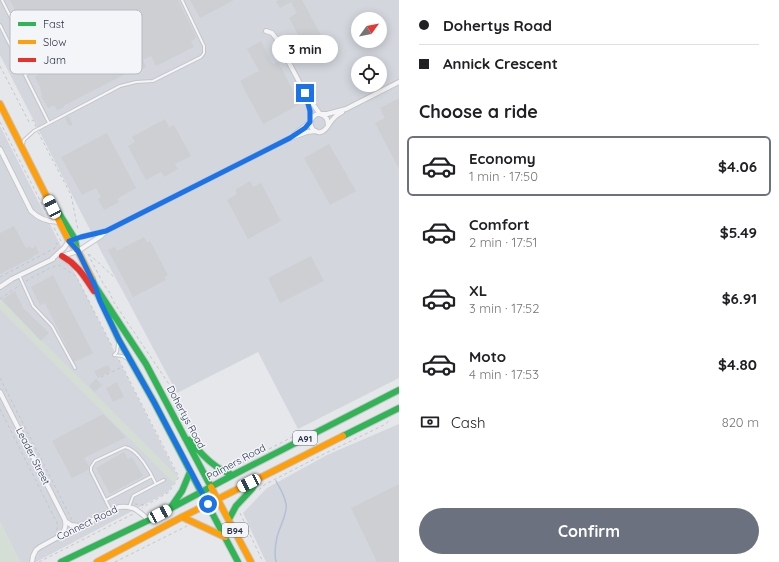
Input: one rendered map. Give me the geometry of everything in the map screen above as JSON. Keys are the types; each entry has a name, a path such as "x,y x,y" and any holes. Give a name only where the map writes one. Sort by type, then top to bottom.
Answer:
{"main road":[{"name":"Dohertys Road","path":"0,104 59,222 72,240"},
{"name":"Dohertys Road","path":"42,188 57,209 95,286 146,364 251,562"},
{"path":"62,256 82,271 100,301"},
{"name":"Dohertys Road","path":"95,286 100,301 119,340 238,562"},
{"name":"Palmers Road","path":"61,562 171,509 232,475 399,390"},
{"name":"A91","path":"98,562 182,517 399,408"},
{"path":"183,435 218,469 232,475"},
{"path":"171,509 182,491 190,472"},
{"path":"229,519 236,506 252,489 259,478"},
{"path":"182,517 225,537"}],"street":[{"path":"266,31 272,33 276,38 305,93 321,114 327,118 328,125"},
{"path":"290,138 307,132 323,131 334,118 346,109 399,82"},
{"path":"305,93 310,111 312,128 316,131"},
{"path":"52,259 72,240 106,231 290,138 305,128 314,116 346,109"},
{"path":"0,149 31,211 44,220 59,222"},
{"path":"0,287 52,259 78,251 106,231"},
{"name":"Leader Street","path":"0,392 65,520"},
{"name":"Connect Road","path":"32,562 36,550 60,536 119,507 129,505 149,520"},
{"path":"65,520 71,525 80,526"},
{"path":"60,536 64,532 66,526 65,520"}],"lane":[{"path":"2,0 10,16"},
{"path":"22,147 24,140 29,134 37,129 120,86 153,80 201,57 204,53 204,46 182,0"},
{"path":"0,25 10,45"},
{"path":"25,75 49,123"},
{"path":"20,275 33,306 52,326 75,368"},
{"path":"119,340 117,354 130,361"},
{"path":"111,511 91,471 91,467 95,461 128,447 145,464 156,484"},
{"path":"106,500 152,476"},
{"path":"129,505 133,496 164,480"}],"path":[{"path":"0,66 29,122 32,120 37,129 71,195 78,230"},
{"path":"0,122 61,241 56,244 55,248 0,277"},
{"path":"114,277 88,254 104,285 110,293 113,302 175,393 202,446"},
{"path":"0,298 23,283 50,268 59,265 76,276 179,477 169,492 138,511 39,562"},
{"path":"101,377 123,367"},
{"path":"0,378 72,520"},
{"path":"0,409 58,525 55,536"},
{"path":"259,490 264,485 384,425 394,417"},
{"path":"226,466 232,468 308,429"},
{"path":"129,505 145,506"},
{"path":"239,512 263,562"},
{"path":"115,562 189,526"}],"shaded area":[{"path":"0,0 399,0 399,378 298,429 258,352 177,393 102,253 0,55"},
{"path":"0,126 178,477 168,492 36,562 20,562 0,522"},
{"path":"0,299 178,477 174,483 0,309"},
{"path":"399,424 399,562 266,562 243,513 267,488 327,455"},
{"path":"0,522 20,562 0,562"}],"building":[{"path":"10,0 178,0 197,38 191,41 194,47 156,66 151,56 143,60 146,67 142,69 142,10 15,10"},
{"path":"190,0 234,0 200,18"},
{"path":"279,0 302,0 325,43 308,52 305,48 301,50 296,42 301,40 289,18 297,13 291,2 280,8 276,2"},
{"path":"261,41 273,64 278,62 300,104 263,124 240,81 259,71 247,49"},
{"path":"40,74 125,74 57,110 54,105 48,108 41,96 41,89 35,77"},
{"path":"399,98 399,169 375,123 385,118 380,108"},
{"path":"69,116 72,123 70,126 65,118"},
{"path":"165,119 169,127 174,125 191,156 175,164 178,169 164,177 161,172 146,180 128,146 135,142 132,137"},
{"path":"107,133 136,188 117,199 119,202 104,210 98,199 101,197 96,188 82,195 61,157"},
{"path":"329,144 356,191 330,205 304,158"},
{"path":"250,181 253,187 261,183 281,221 248,239 227,200 237,194 235,190"},
{"path":"14,226 26,248 30,246 31,249 36,246 39,253 0,274 0,233"},
{"path":"144,237 147,242 150,241 168,275 164,277 166,280 133,297 108,250 115,247 117,251"},
{"path":"311,256 324,281 280,303 268,278"},
{"path":"53,275 93,353 74,362 45,303 40,305 31,287"},
{"path":"15,291 23,308 49,333 41,341 2,300"},
{"path":"108,365 111,371 98,378 94,371"},
{"path":"96,379 102,385 95,392 89,386"},
{"path":"117,382 124,397 113,402 106,388"},
{"path":"103,414 126,437 84,458 89,466 88,470 72,478 52,441"},
{"path":"124,452 128,459 132,457 143,476 110,494 96,468"},
{"path":"399,484 399,562 377,562 351,508"}],"waterway":[{"path":"276,481 283,495 286,508 285,516 276,540 276,562"}],"traffic: fast":[{"path":"52,202 75,239 77,250"},
{"path":"92,279 95,286 146,364 211,487"},
{"path":"97,293 119,340 154,402 201,492"},
{"path":"61,562 149,520 399,390"},
{"path":"343,436 399,408"},
{"path":"189,440 214,465 233,475"},
{"path":"171,507 182,491 190,472"},
{"path":"229,519 236,506 252,489 258,479"},
{"path":"201,492 238,562"}],"traffic: slow":[{"path":"0,104 69,241 78,251 92,279"},
{"path":"97,562 182,517 343,436"},
{"path":"211,487 251,562"},
{"path":"182,517 225,537"}],"traffic: jam":[{"path":"62,256 77,267 94,291"}],"route":[{"path":"208,504 119,340 78,251 69,241 106,231 290,138 305,128 311,120 305,93"}]}
